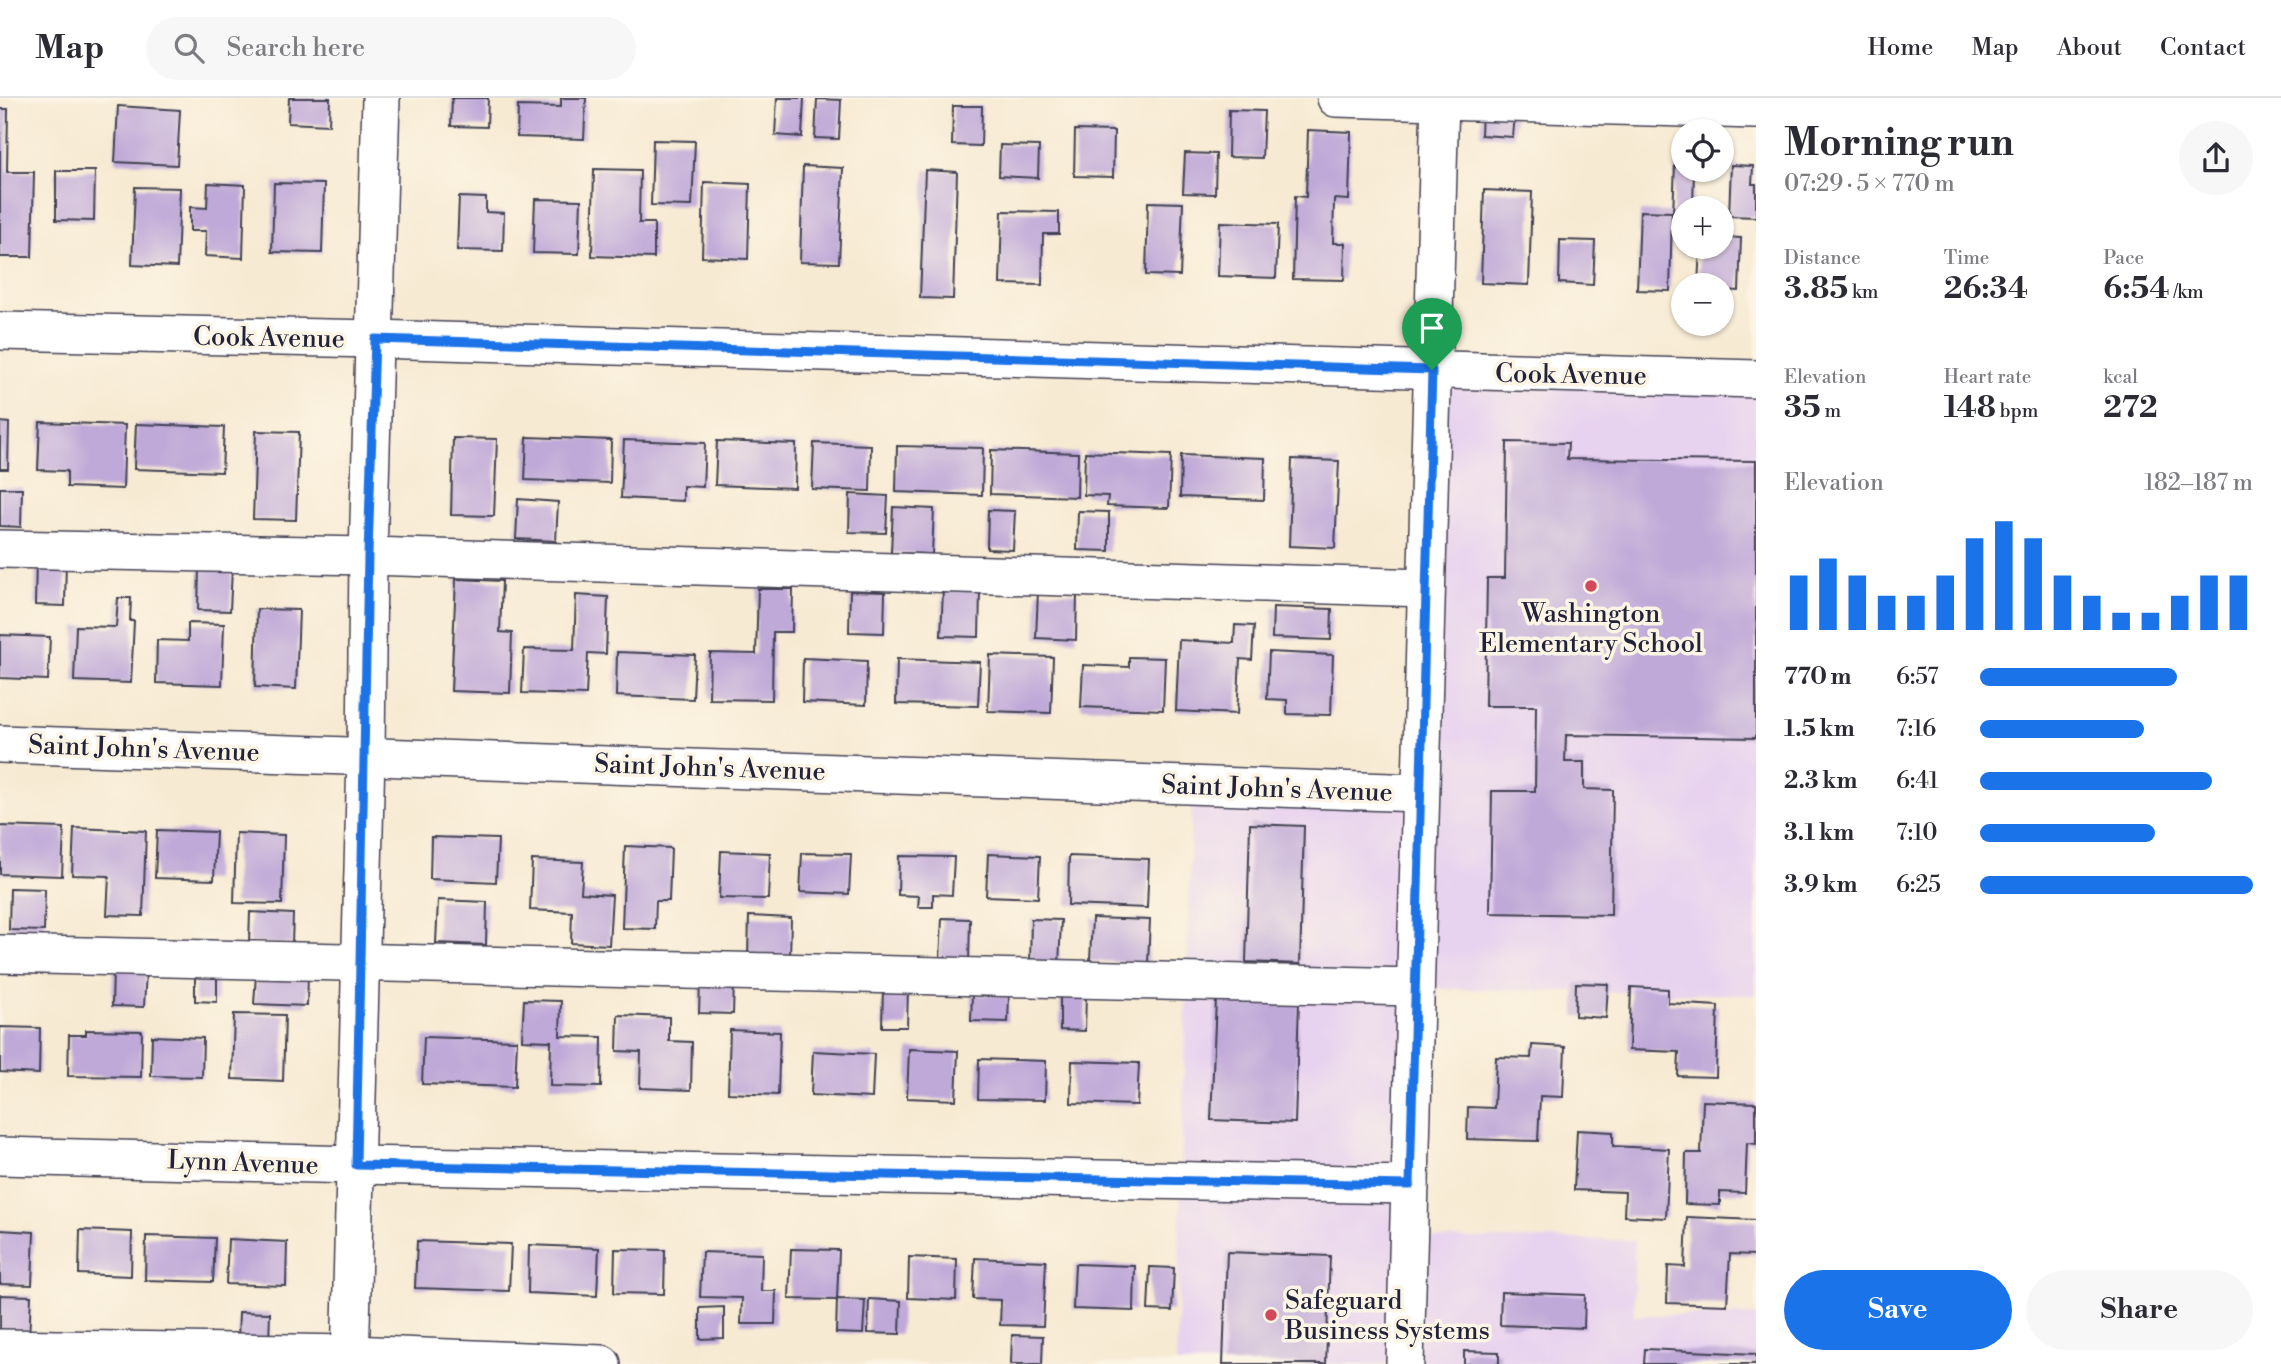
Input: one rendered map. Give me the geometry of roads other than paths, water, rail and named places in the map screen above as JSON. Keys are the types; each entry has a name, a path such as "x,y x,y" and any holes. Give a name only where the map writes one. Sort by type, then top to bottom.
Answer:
{"street":[{"path":"350,1359 381,98"},
{"path":"1336,98 1756,110"},
{"path":"1405,1364 1440,100"},
{"name":"Cook Avenue","path":"0,331 375,339 1756,379"},
{"path":"0,549 368,555 1426,588"},
{"name":"Saint John's Avenue","path":"0,744 1420,793"},
{"path":"0,954 1415,987"},
{"name":"Lynn Avenue","path":"0,1156 1410,1185"},
{"path":"0,1348 602,1364"}],"place":[{"name":"Washington Elementary School","path":"1591,586"},
{"name":"Safeguard Business Systems","path":"1271,1315"}]}
